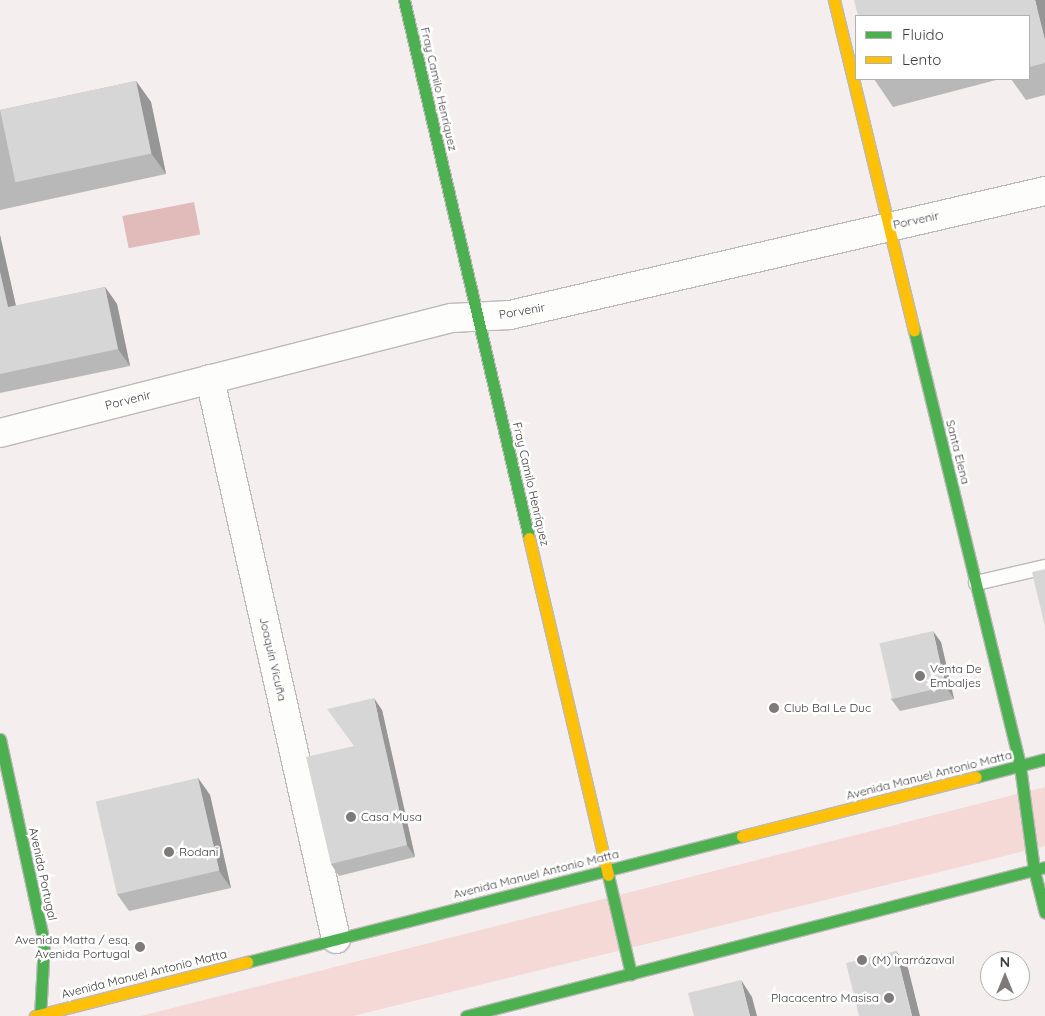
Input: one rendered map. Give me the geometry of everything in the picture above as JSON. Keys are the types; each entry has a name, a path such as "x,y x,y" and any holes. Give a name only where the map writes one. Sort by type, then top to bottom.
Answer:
{"street":[{"name":"Fray Camilo Henríquez","path":"404,0 631,974"},
{"name":"Santa Elena","path":"834,0 1020,766 1040,868 1045,913"},
{"name":"Porvenir","path":"0,433 452,318 510,315 1045,191"},
{"name":"Joaquín Vicuña","path":"210,379 336,939"},
{"name":"Avenida Portugal","path":"0,739 44,943 38,1016"},
{"name":"Avenida Manuel Antonio Matta","path":"38,1016 1045,760"},
{"path":"466,1016 1040,868"}],"lane":[{"path":"976,583 1045,567"}],"shaded area":[{"path":"194,202 200,234 129,248 122,216"},
{"path":"1045,787 1045,846 353,1016 141,1016"}],"building":[{"path":"854,0 1035,0 1045,40 1045,63 1030,67 1030,15 858,15"},
{"path":"136,81 151,153 15,182 0,110"},
{"path":"0,272 8,307 105,287 118,349 0,374"},
{"path":"1045,569 1045,627 1032,572"},
{"name":"Venta De Embaljes","path":"933,631 946,687 892,699 879,643"},
{"path":"374,698 407,845 331,864 306,757 354,746 327,709"},
{"name":"Rodani","path":"198,778 219,871 117,894 96,802"},
{"path":"896,951 912,1016 859,1016 846,963"},
{"path":"741,980 750,1016 694,1016 688,993"}],"traffic: fast":[{"path":"404,0 529,538"},
{"path":"914,330 1020,766 1034,870 1045,913"},
{"path":"0,739 44,943 40,1016"},
{"path":"976,777 1045,759"},
{"path":"247,962 742,836"},
{"path":"466,1016 1045,867"},
{"path":"608,875 631,974"}],"traffic: slow":[{"path":"834,0 914,330"},
{"path":"529,538 608,875"},
{"path":"742,836 976,777"},
{"path":"35,1016 247,962"}],"place":[{"name":"Venta De Embaljes","path":"920,676"},
{"name":"Club Bal Le Duc","path":"774,708"},
{"name":"Casa Musa","path":"351,817"},
{"name":"Rodani","path":"169,852"},
{"name":"Avenida Matta / esq. Avenida Portugal","path":"140,947"},
{"name":"(M) Irarrázaval","path":"862,960"},
{"name":"Placacentro Masisa","path":"889,998"}]}
